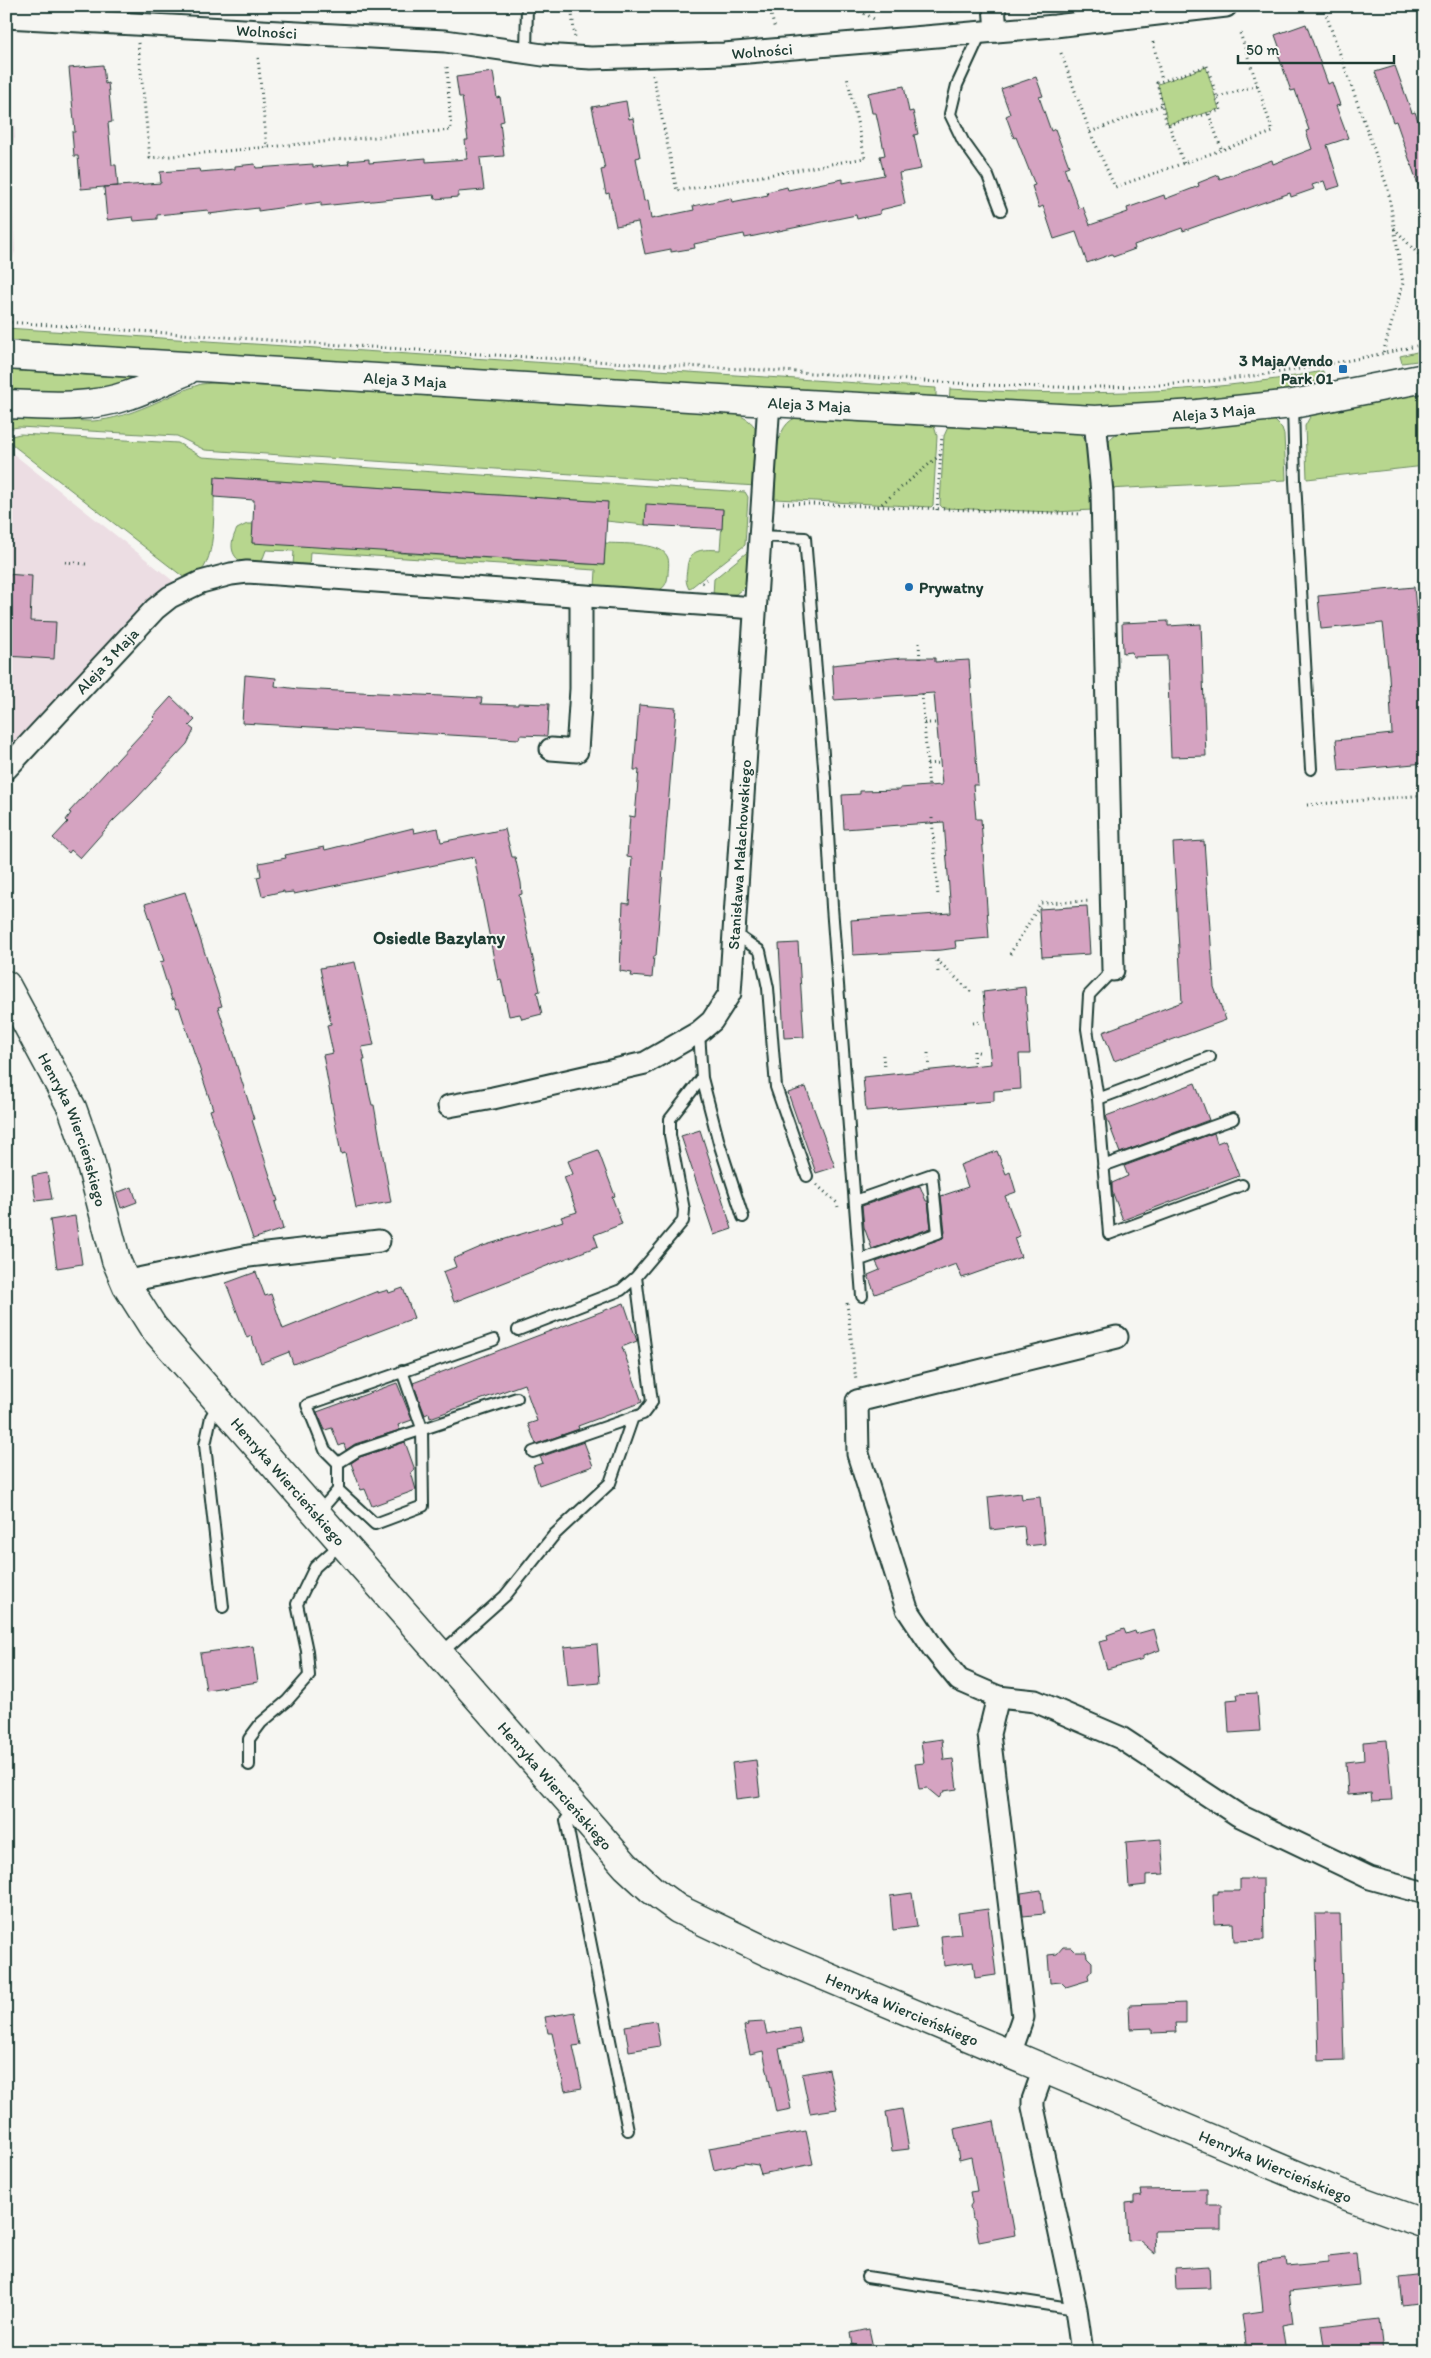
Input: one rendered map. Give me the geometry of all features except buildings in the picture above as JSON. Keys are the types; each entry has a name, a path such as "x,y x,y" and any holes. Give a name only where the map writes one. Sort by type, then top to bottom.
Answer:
{"street":[{"path":"989,32 994,6"},
{"name":"Wolności","path":"6,17 445,40 567,58 668,57 724,54 989,32 1172,9 1226,6"},
{"name":"Aleja 3 Maja","path":"6,355 192,368 1095,420 1197,414 1293,404 1425,378"},
{"name":"Aleja 3 Maja","path":"6,404 55,406 86,404 116,399 192,368"},
{"name":"Stanisława Małachowskiego","path":"449,1106 493,1098 645,1063 699,1032 712,1021 730,993 769,402"},
{"path":"1095,420 1102,514 1114,970"},
{"name":"Aleja 3 Maja","path":"6,769 155,609 186,588 216,577 247,572 755,608"},
{"path":"551,749 577,751 581,690 581,597"},
{"name":"Henryka Wiercieńskiego","path":"6,986 72,1108 88,1154 116,1260 127,1286 153,1327 576,1811 626,1866 652,1890 695,1918 770,1953 1363,2203 1425,2224"},
{"path":"127,1286 138,1279 249,1256 379,1241"},
{"path":"1117,1337 857,1402 858,1454 907,1609 933,1648 959,1680 998,1697 1035,1701 1121,1738 1238,1815 1370,1878 1425,1893"},
{"path":"998,1697 989,1734 1023,2017 1010,2054"},
{"path":"1044,2069 1032,2107 1076,2309 1082,2352"}],"lane":[{"path":"526,52 527,6"},
{"path":"989,32 957,85 950,114 963,141 988,176 1001,210"},
{"path":"1293,404 1295,481 1311,769"},
{"path":"760,536 805,538 825,778 832,907 862,1296"},
{"path":"734,932 760,951 768,988 776,1087 808,1176"},
{"path":"1114,970 1089,995 1087,1029 1098,1099 1109,1234 1242,1185"},
{"path":"699,1032 702,1078 719,1144 743,1217"},
{"path":"1098,1099 1210,1057"},
{"path":"518,1330 622,1290 636,1277 683,1221 684,1210 670,1135 670,1119 702,1078"},
{"path":"1103,1166 1233,1119"},
{"path":"855,1201 932,1174 938,1233 860,1260"},
{"path":"533,1452 643,1414 652,1402 636,1277"},
{"path":"318,1514 338,1490 338,1463 325,1450 307,1405 402,1370 494,1340"},
{"path":"338,1490 375,1524 423,1506 422,1428 402,1370"},
{"path":"338,1463 357,1451 517,1398"},
{"path":"219,1402 213,1411 205,1445 223,1607"},
{"path":"440,1654 505,1596 554,1535 610,1484 632,1417"},
{"path":"250,1765 249,1739 261,1723 287,1701 309,1676 307,1651 297,1604 315,1567 343,1543"},
{"path":"576,1811 566,1820 628,2130"},
{"path":"867,2277 1076,2309"}],"path":[{"path":"571,6 575,46"},
{"path":"769,6 776,31"},
{"path":"851,6 884,24"},
{"path":"1323,6 1388,189 1403,283 1383,354"},
{"path":"1061,53 1090,132 1115,187 1273,132 1239,30"},
{"path":"137,38 150,158 451,130 447,67"},
{"path":"1154,42 1162,81"},
{"path":"258,58 267,148"},
{"path":"1169,125 1221,110 1208,66 1157,83 1167,125 1169,125 1184,164"},
{"path":"652,72 676,191 865,158 846,76"},
{"path":"1218,96 1258,85"},
{"path":"1090,132 1162,105"},
{"path":"1209,114 1222,151"},
{"path":"1394,228 1417,253 1425,258"},
{"path":"6,322 691,367 990,384 1097,387 1175,385 1268,375 1383,354 1425,344"},
{"path":"937,510 942,427"},
{"path":"878,508 940,455"},
{"path":"775,503 1058,515 1102,514"},
{"path":"66,562 86,564"},
{"path":"919,643 920,661"},
{"path":"922,694 929,789"},
{"path":"924,723 936,723"},
{"path":"927,764 940,763"},
{"path":"1307,805 1425,795"},
{"path":"932,818 938,896"},
{"path":"1010,954 1041,903 1111,900"},
{"path":"938,973 937,960 971,992"},
{"path":"973,1023 980,1022"},
{"path":"974,1062 974,1051 982,1053"},
{"path":"928,1053 929,1066"},
{"path":"883,1056 884,1067"}],"shaded area":[{"path":"6,33 9,34 15,138 10,147 15,251 6,284"},
{"path":"6,448 177,584 6,756"}],"green space":[{"path":"1206,67 1219,109 1168,124 1158,84"},
{"path":"6,328 936,388 936,402 6,346"},
{"path":"1425,350 1425,360 1402,363 1400,356"},
{"path":"6,370 134,378 136,380 104,394 6,393"},
{"path":"1323,371 1324,379 1269,395 1107,408 949,402 950,389 1044,393 1137,392 1230,385"},
{"path":"213,383 736,414 750,422 758,436 756,486 205,450 177,436 19,427 6,429 6,424 24,418 36,417 93,421 121,416 201,384"},
{"path":"1425,391 1425,466 1307,479 1305,426 1311,415"},
{"path":"795,418 934,426 937,436 933,505 931,507 775,499 775,466 778,442 787,424"},
{"path":"1273,419 1282,428 1284,434 1286,480 1108,489 1105,459 1107,444 1116,434"},
{"path":"948,427 1081,433 1088,444 1093,510 1055,512 943,508 940,505 944,436"},
{"path":"20,434 178,443 202,457 745,492 748,497 745,545 689,589 686,577 690,557 698,551 720,550 723,510 645,525 606,521 607,502 215,477 212,544 209,557 197,575 186,579 14,446 7,437"},
{"path":"247,524 253,524 252,543 401,533 400,553 504,559 505,539 510,539 508,560 604,565 605,543 648,546 663,551 667,556 668,575 664,586 655,592 595,587 596,570 310,552 309,567 293,566 294,551 266,550 262,561 243,563 235,556 232,543 237,529"},
{"path":"751,549 747,585 736,594 713,595 714,579"}],"place":[{"name":"3 Maja/Vendo Park 01","path":"1343,369"},
{"name":"Prywatny","path":"909,587"}],"district":[{"name":"Osiedle Bazylany","path":"439,938"}]}
